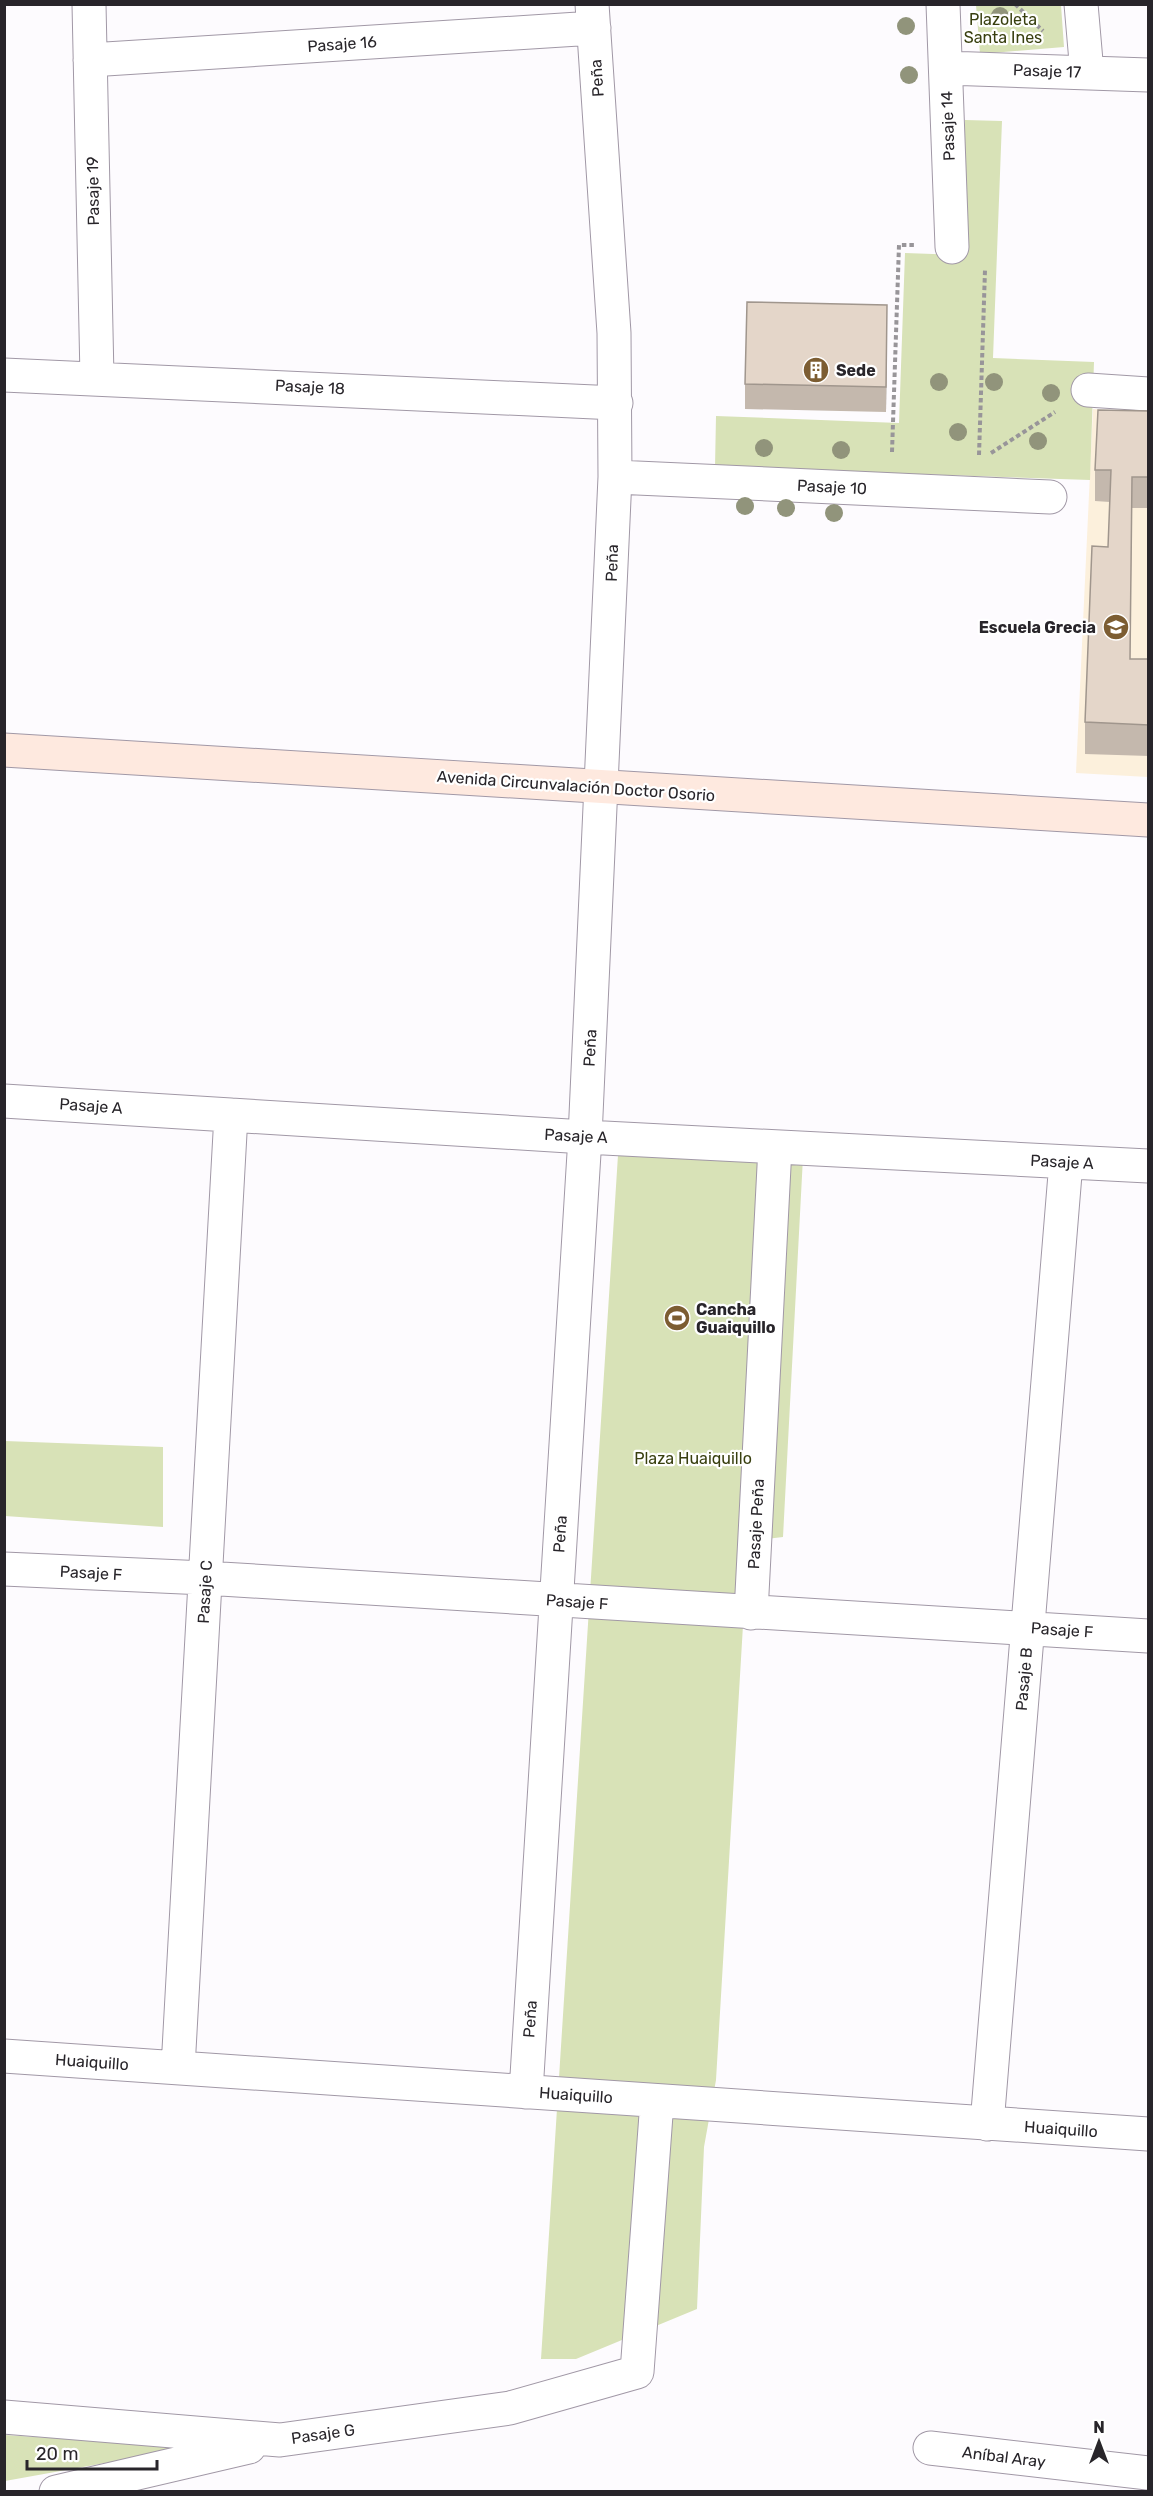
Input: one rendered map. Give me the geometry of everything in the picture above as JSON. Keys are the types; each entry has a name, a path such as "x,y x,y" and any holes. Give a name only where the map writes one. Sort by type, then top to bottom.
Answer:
{"main road":[{"name":"Avenida Circunvalación Doctor Osorio","path":"4,750 1149,820"}],"street":[{"name":"Pasaje 19","path":"89,4 97,377"},
{"name":"Pasaje 14","path":"944,4 952,247"},
{"path":"1081,4 1087,73"},
{"name":"Pasaje 16","path":"90,60 593,16"},
{"name":"Peña","path":"526,2092 585,1137 603,788 615,477 616,403 593,16"},
{"name":"Pasaje 17","path":"946,68 1149,75"},
{"name":"Pasaje 18","path":"4,375 97,377 616,403"},
{"path":"1088,390 1149,394"},
{"name":"Pasaje 10","path":"615,477 1050,497"},
{"name":"Pasaje A","path":"4,1101 585,1137 1149,1166"},
{"name":"Pasaje C","path":"178,2068 231,1115"},
{"name":"Pasaje Peña","path":"751,1613 775,1147"},
{"name":"Pasaje B","path":"987,2124 1066,1162"},
{"name":"Pasaje F","path":"4,1569 206,1578 1149,1636"},
{"name":"Huaiquillo","path":"4,2056 1149,2134"},
{"name":"Pasaje G","path":"4,2417 280,2440 510,2408 636,2372 657,2101"},
{"path":"56,2492 280,2440"},
{"name":"Aníbal Aray","path":"930,2448 1149,2473"}],"path":[{"path":"890,490 899,244 986,247 979,461 1088,390"}],"shaded area":[{"name":"Escuela Grecia","path":"1093,409 1148,412 1148,777 1076,773"}],"green space":[{"name":"Plazoleta Santa Ines","path":"976,5 1061,5 1064,47 980,54"},
{"path":"965,120 1002,121 993,358 1094,362 1090,480 715,467 716,416 899,423 905,253 961,255"},
{"name":"Plaza Huaiquillo","path":"618,1155 803,1157 783,1537 748,1541 716,2080 704,2147 697,2309 576,2359 541,2359"},
{"path":"5,1441 163,1447 163,1527 5,1516"},
{"path":"5,2435 194,2447 5,2481"}],"building":[{"name":"Sede","path":"747,302 887,305 886,387 745,384"},
{"path":"1098,410 1149,411 1149,477 1132,477 1130,659 1149,659 1149,725 1085,722 1092,546 1108,547 1111,470 1095,470"}],"place":[{"name":"Sede","path":"816,370"},
{"name":"Escuela Grecia","path":"1116,627"},
{"name":"Cancha Guaiquillo","path":"677,1318"}]}
